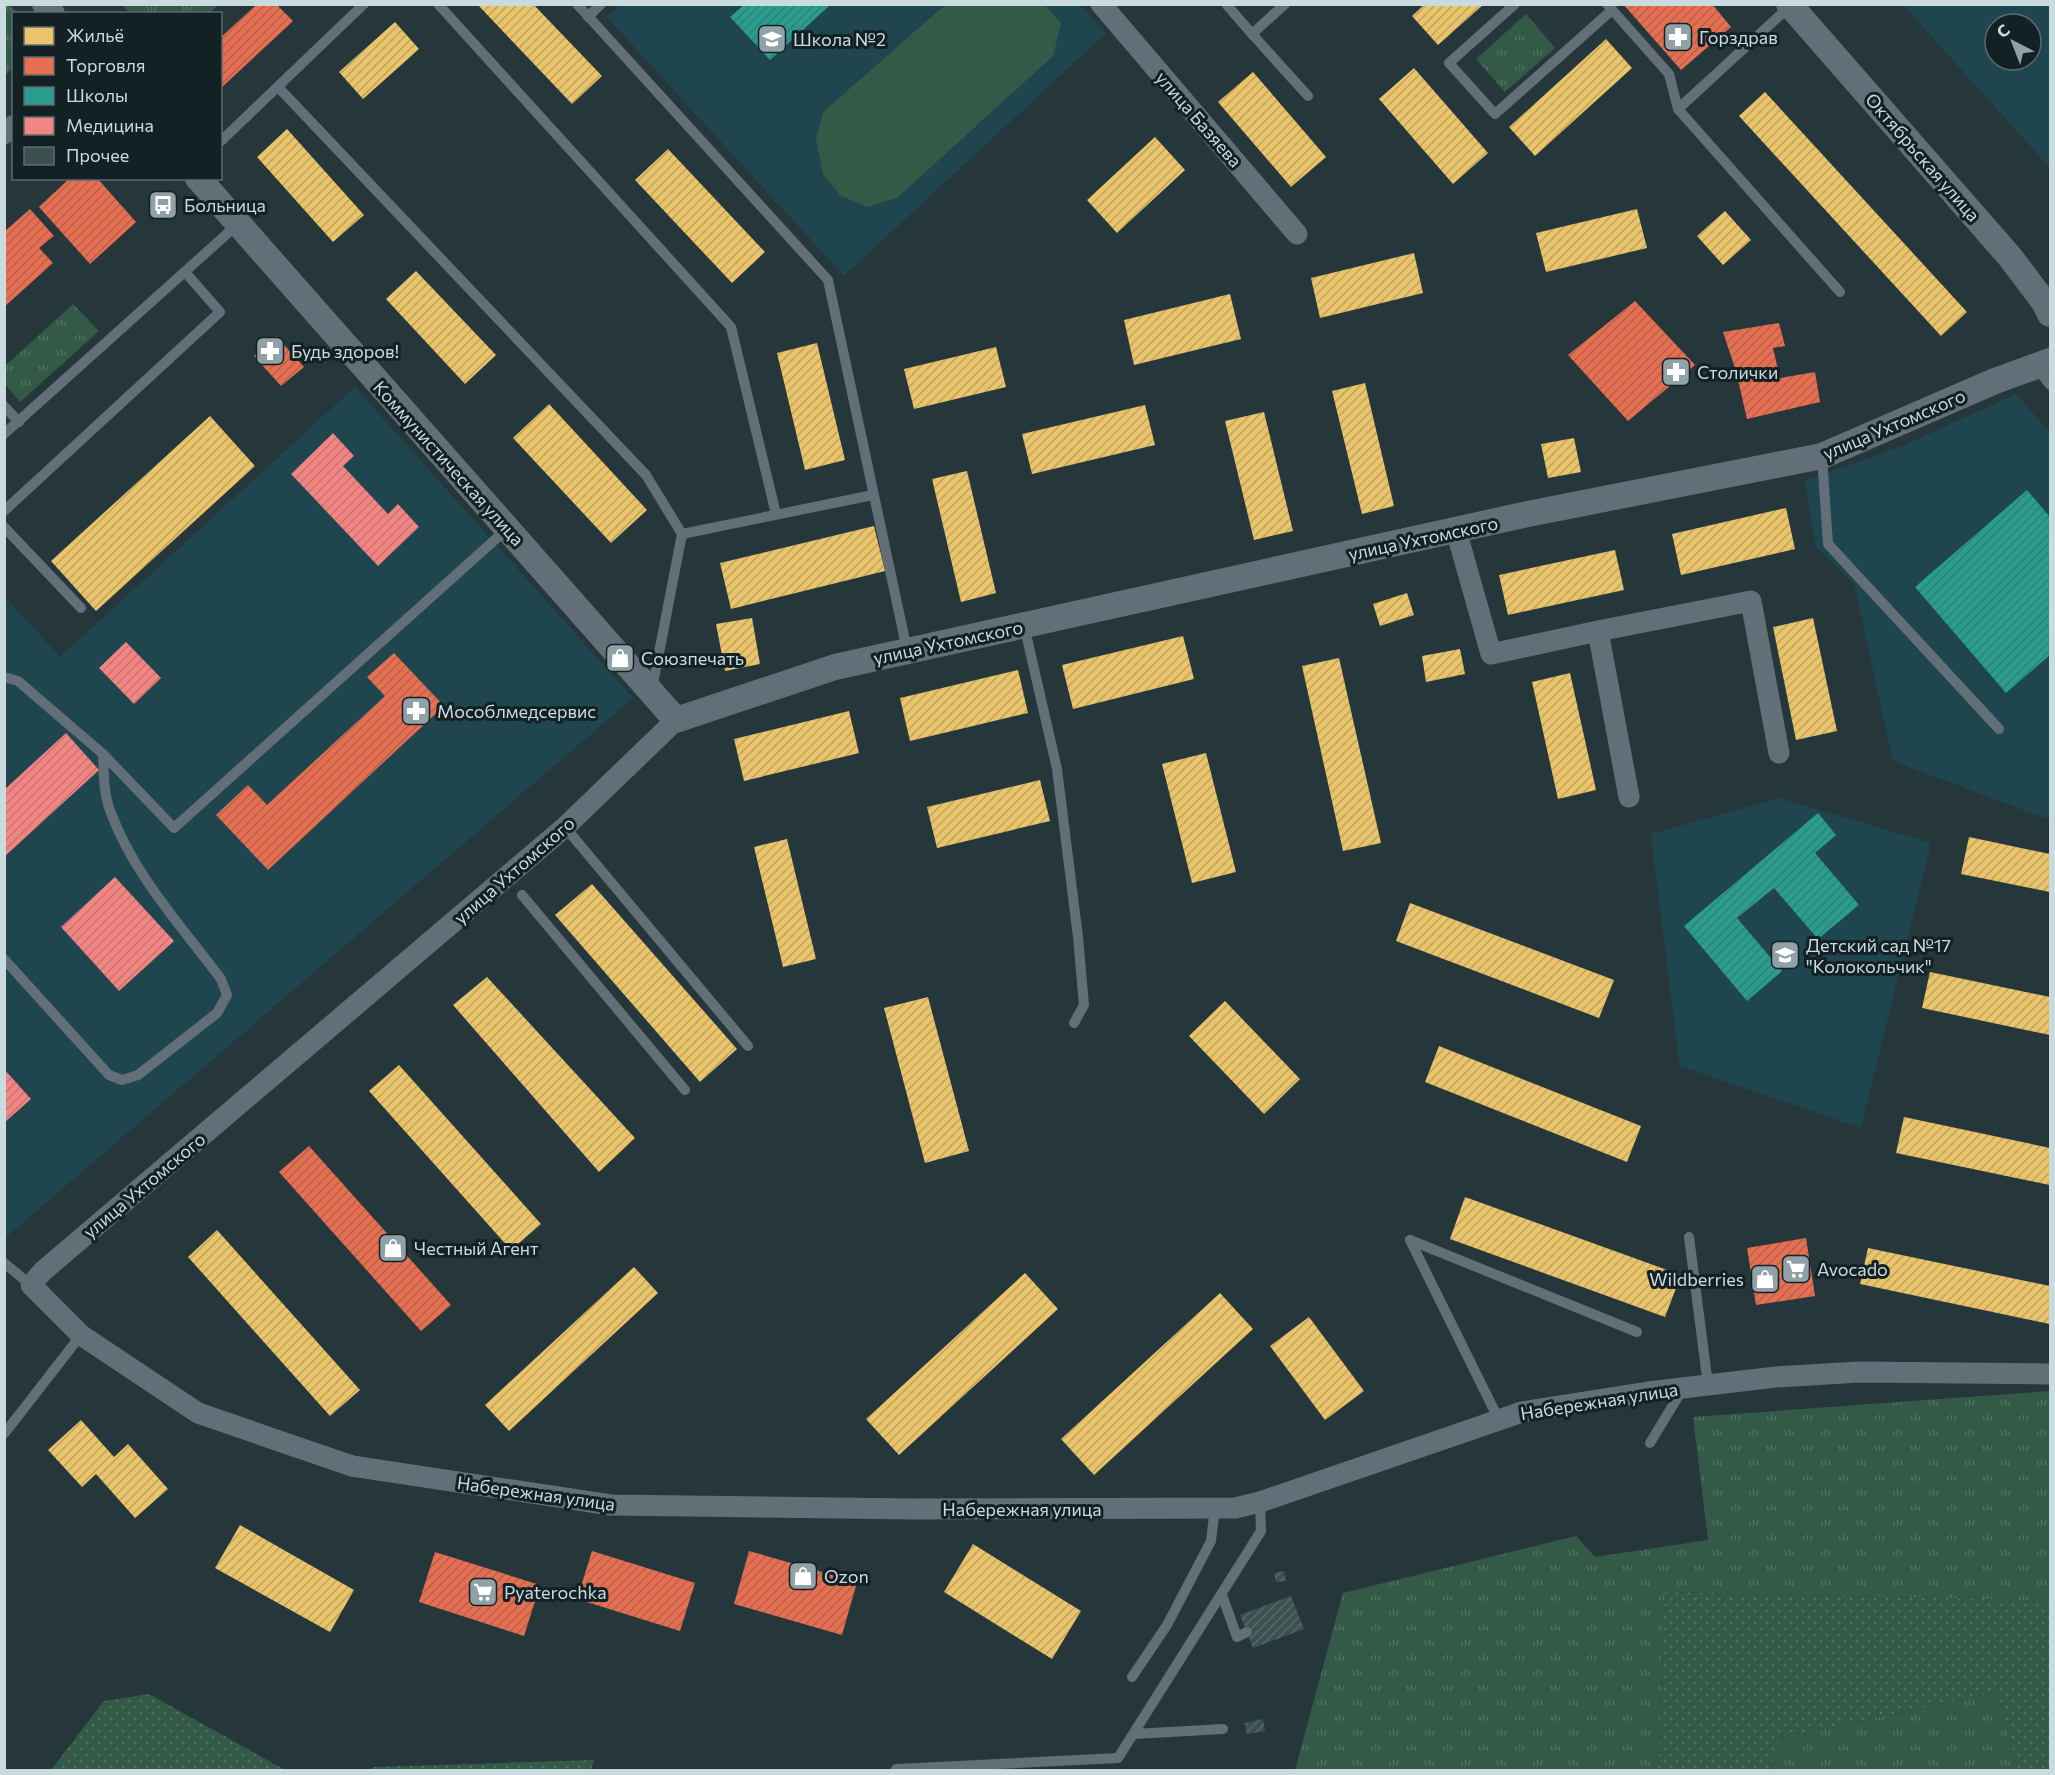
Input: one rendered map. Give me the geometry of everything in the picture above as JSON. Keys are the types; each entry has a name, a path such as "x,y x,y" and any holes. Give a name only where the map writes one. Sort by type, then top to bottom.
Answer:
{"street":[{"name":"улица Базяева","path":"1101,4 1297,234"},
{"name":"Октябрьская улица","path":"1789,5 2010,257 2044,302 2050,314"},
{"name":"Коммунистическая улица","path":"200,180 676,720"},
{"name":"улица Ухтомского","path":"30,1285 43,1271 565,827 676,720 835,667 1456,530 1822,456 1995,381 2045,371"},
{"path":"1456,530 1491,654 1751,602 1779,753"},
{"path":"1598,631 1629,797"},
{"name":"Набережная улица","path":"30,1285 81,1335 198,1413 352,1466 611,1504 913,1509 1235,1508 1260,1502 1522,1412 1776,1377 1859,1372 2050,1374"}],"lane":[{"path":"222,140 364,4"},
{"path":"438,4 731,327 776,514"},
{"path":"577,4 828,280 908,651"},
{"path":"588,16 601,4"},
{"path":"1226,4 1308,96"},
{"path":"1252,33 1285,4"},
{"path":"1515,4 1449,63 1495,114 1609,7 1669,74 1678,108 1839,292"},
{"path":"1678,108 1789,5"},
{"path":"278,87 646,475 682,534 652,693"},
{"path":"4,434 238,224"},
{"path":"4,511 220,312 185,272"},
{"path":"4,406 19,422"},
{"path":"1822,456 1828,544 1999,729"},
{"path":"682,534 873,495"},
{"path":"4,527 81,608"},
{"path":"4,676 18,681 103,754 174,828 508,528"},
{"path":"1024,625 1057,769 1084,1005 1074,1023"},
{"path":"4,959 109,1075 122,1080 138,1075 217,1013 227,995 221,979 141,871 122,838 110,812 105,791 103,754"},
{"path":"565,827 748,1047"},
{"path":"522,895 685,1090"},
{"path":"1689,1237 1708,1385"},
{"path":"1499,1420 1410,1240 1637,1332"},
{"path":"4,1263 30,1285"},
{"path":"4,1434 81,1335"},
{"path":"1650,1443 1684,1388"},
{"path":"896,1768 1118,1758 1261,1531 1260,1502"},
{"path":"1132,1677 1167,1625 1211,1541 1215,1508"},
{"path":"1222,1595 1238,1637 1247,1632"},
{"path":"1134,1734 1223,1729"}],"shaded area":[{"path":"621,4 1079,4 1106,33 844,276 607,17"},
{"path":"1907,5 2050,5 2050,168 1905,7"},
{"path":"355,387 633,698 5,1238 4,596 60,657"},
{"path":"2016,394 2050,433 2050,820 1893,761 1854,584 1815,546 1805,481 1905,445"},
{"name":"Детский сад №17 \"Колокольчик\"","path":"1779,798 1931,843 1861,1128 1680,1066 1651,834"}],"green space":[{"path":"5,4 17,12 12,12 12,68 5,76"},
{"path":"122,5 218,5 210,12 129,12"},
{"path":"945,5 1045,5 1061,23 1053,56 897,198 867,207 840,195 823,174 816,140 823,112"},
{"path":"1526,14 1555,48 1505,92 1476,59"},
{"path":"73,304 99,331 20,402 5,384 5,366"},
{"path":"2050,1391 2050,1605 2024,1600 1665,1592 1658,1770 1295,1770 1343,1593 1576,1536 1595,1557 1708,1540 1693,1417"},
{"path":"1665,1592 2025,1600 2050,1605 2050,1770 2018,1770 1998,1692 1781,1737 1770,1770 1658,1770"},
{"path":"1998,1692 2018,1770 1770,1770 1781,1737"},
{"path":"149,1694 285,1770 51,1770 104,1701"},
{"path":"594,1760 591,1770 368,1770 375,1767"}],"building: Жильё":[{"path":"477,4 533,4 602,76 572,104"},
{"path":"1425,4 1484,4 1438,45 1412,16"},
{"path":"395,22 419,49 363,99 339,72"},
{"path":"1606,39 1632,68 1535,156 1509,127"},
{"path":"1414,68 1488,153 1453,184 1379,99"},
{"path":"1253,72 1326,157 1291,187 1218,102"},
{"path":"1765,92 1967,312 1941,336 1739,116"},
{"path":"287,129 364,215 333,242 257,157"},
{"path":"1155,137 1185,170 1117,233 1087,200"},
{"path":"668,149 765,252 732,283 635,180"},
{"path":"1637,209 1647,248 1546,272 1536,233"},
{"path":"1725,211 1751,240 1723,265 1697,236"},
{"path":"1414,253 1423,293 1320,318 1311,278"},
{"path":"416,271 496,355 465,384 386,299"},
{"path":"1230,294 1241,339 1134,365 1124,320"},
{"path":"817,343 845,460 805,470 777,353"},
{"path":"996,347 1006,387 914,409 904,369"},
{"path":"1365,383 1394,506 1362,514 1332,391"},
{"path":"549,404 647,510 611,543 513,438"},
{"path":"1145,405 1155,445 1032,474 1022,434"},
{"path":"1264,412 1293,531 1254,540 1225,421"},
{"path":"210,416 255,466 96,611 51,561"},
{"path":"1574,438 1581,472 1548,478 1541,444"},
{"path":"967,471 996,593 961,602 932,479"},
{"path":"1786,508 1795,549 1681,575 1672,534"},
{"path":"874,526 885,571 731,609 720,563"},
{"path":"1615,550 1624,590 1508,615 1499,575"},
{"path":"1407,593 1414,615 1380,626 1373,604"},
{"path":"752,618 760,664 725,671 716,624"},
{"path":"1813,618 1837,731 1796,740 1773,627"},
{"path":"1183,636 1194,679 1073,709 1062,665"},
{"path":"1460,649 1465,674 1426,682 1422,656"},
{"path":"1339,658 1381,843 1343,851 1302,666"},
{"path":"1018,670 1028,713 910,741 900,698"},
{"path":"1570,673 1596,790 1558,799 1532,682"},
{"path":"849,711 859,753 744,781 734,739"},
{"path":"1206,753 1236,872 1192,883 1162,764"},
{"path":"1040,780 1050,821 937,848 927,807"},
{"path":"1969,837 2050,854 2050,892 1961,874"},
{"path":"787,839 816,959 783,967 754,847"},
{"path":"592,884 737,1049 700,1082 555,915"},
{"path":"1410,903 1614,980 1599,1018 1396,941"},
{"path":"1930,972 2050,997 2050,1035 1922,1008"},
{"path":"487,977 635,1138 599,1172 453,1005"},
{"path":"928,997 969,1151 925,1163 884,1008"},
{"path":"1225,1001 1300,1079 1264,1114 1189,1036"},
{"path":"1439,1046 1641,1126 1627,1162 1425,1082"},
{"path":"399,1065 541,1224 511,1250 369,1091"},
{"path":"1904,1117 2050,1148 2050,1185 1896,1153"},
{"path":"1465,1197 1681,1275 1665,1317 1450,1239"},
{"path":"217,1230 360,1390 330,1416 188,1257"},
{"path":"1868,1248 2050,1286 2050,1324 1860,1284"},
{"path":"634,1267 658,1293 509,1431 485,1405"},
{"path":"1025,1273 1058,1309 899,1455 866,1419"},
{"path":"1220,1293 1253,1329 1094,1475 1061,1439"},
{"path":"1309,1317 1364,1391 1325,1420 1270,1346"},
{"path":"81,1420 114,1457 128,1444 168,1489 135,1518 96,1474 82,1487 48,1450"},
{"path":"240,1525 354,1590 330,1632 215,1568"},
{"path":"973,1544 1081,1611 1052,1659 944,1592"}],"building: Торговля":[{"path":"1623,4 1712,4 1731,27 1681,70"},
{"path":"256,5 277,5 293,21 222,87 222,36"},
{"path":"68,180 99,180 136,222 90,264 39,207"},
{"path":"30,209 54,236 39,248 53,263 4,307 4,232"},
{"path":"1635,301 1695,365 1628,421 1568,355"},
{"path":"1779,323 1785,346 1773,348 1780,378 1815,372 1820,402 1747,419 1736,371 1723,332"},
{"path":"276,336 304,367 281,386 254,356"},
{"path":"394,653 444,706 268,870 216,815 248,785 267,805 385,696 367,677"},
{"path":"309,1146 451,1305 421,1331 279,1172"},
{"path":"1806,1238 1815,1296 1756,1305 1747,1248"},
{"path":"592,1551 695,1583 680,1631 577,1599"},
{"path":"749,1551 857,1582 842,1635 734,1604"},
{"path":"435,1552 540,1585 524,1636 419,1602"}],"building: Школы":[{"name":"Школа №2","path":"744,5 830,5 770,60 730,17"},
{"path":"2027,490 2050,517 2050,655 2006,693 1915,587"},
{"path":"1818,813 1836,835 1815,853 1859,905 1818,939 1774,888 1737,918 1782,971 1747,1001 1684,926"}],"building: Медицина":[{"path":"333,433 354,456 343,466 388,514 398,504 419,527 378,566 291,474"},
{"path":"126,642 161,678 134,704 99,668"},
{"path":"66,733 99,770 4,857 4,790"},
{"path":"115,877 174,941 119,991 61,927"},
{"path":"4,1069 31,1099 4,1123"}],"building: Прочее":[{"path":"1284,1571 1286,1581 1276,1582 1274,1573"},
{"path":"1291,1596 1304,1629 1253,1648 1240,1615"},
{"path":"1263,1719 1265,1731 1247,1734 1245,1723"}],"place":[{"name":"Горздрав","path":"1678,37"},
{"name":"Школа №2","path":"772,39"},
{"name":"Больница","path":"163,205"},
{"name":"Будь здоров!","path":"270,351"},
{"name":"Столички","path":"1676,372"},
{"name":"Союзпечать","path":"620,658"},
{"name":"Мособлмедсервис","path":"416,711"},
{"name":"Детский сад №17 \"Колокольчик\"","path":"1785,955"},
{"name":"Честный Агент","path":"393,1248"},
{"name":"Avocado","path":"1796,1269"},
{"name":"Wildberries","path":"1765,1279"},
{"name":"Ozon","path":"803,1576"},
{"name":"Pyaterochka","path":"483,1592"}]}
